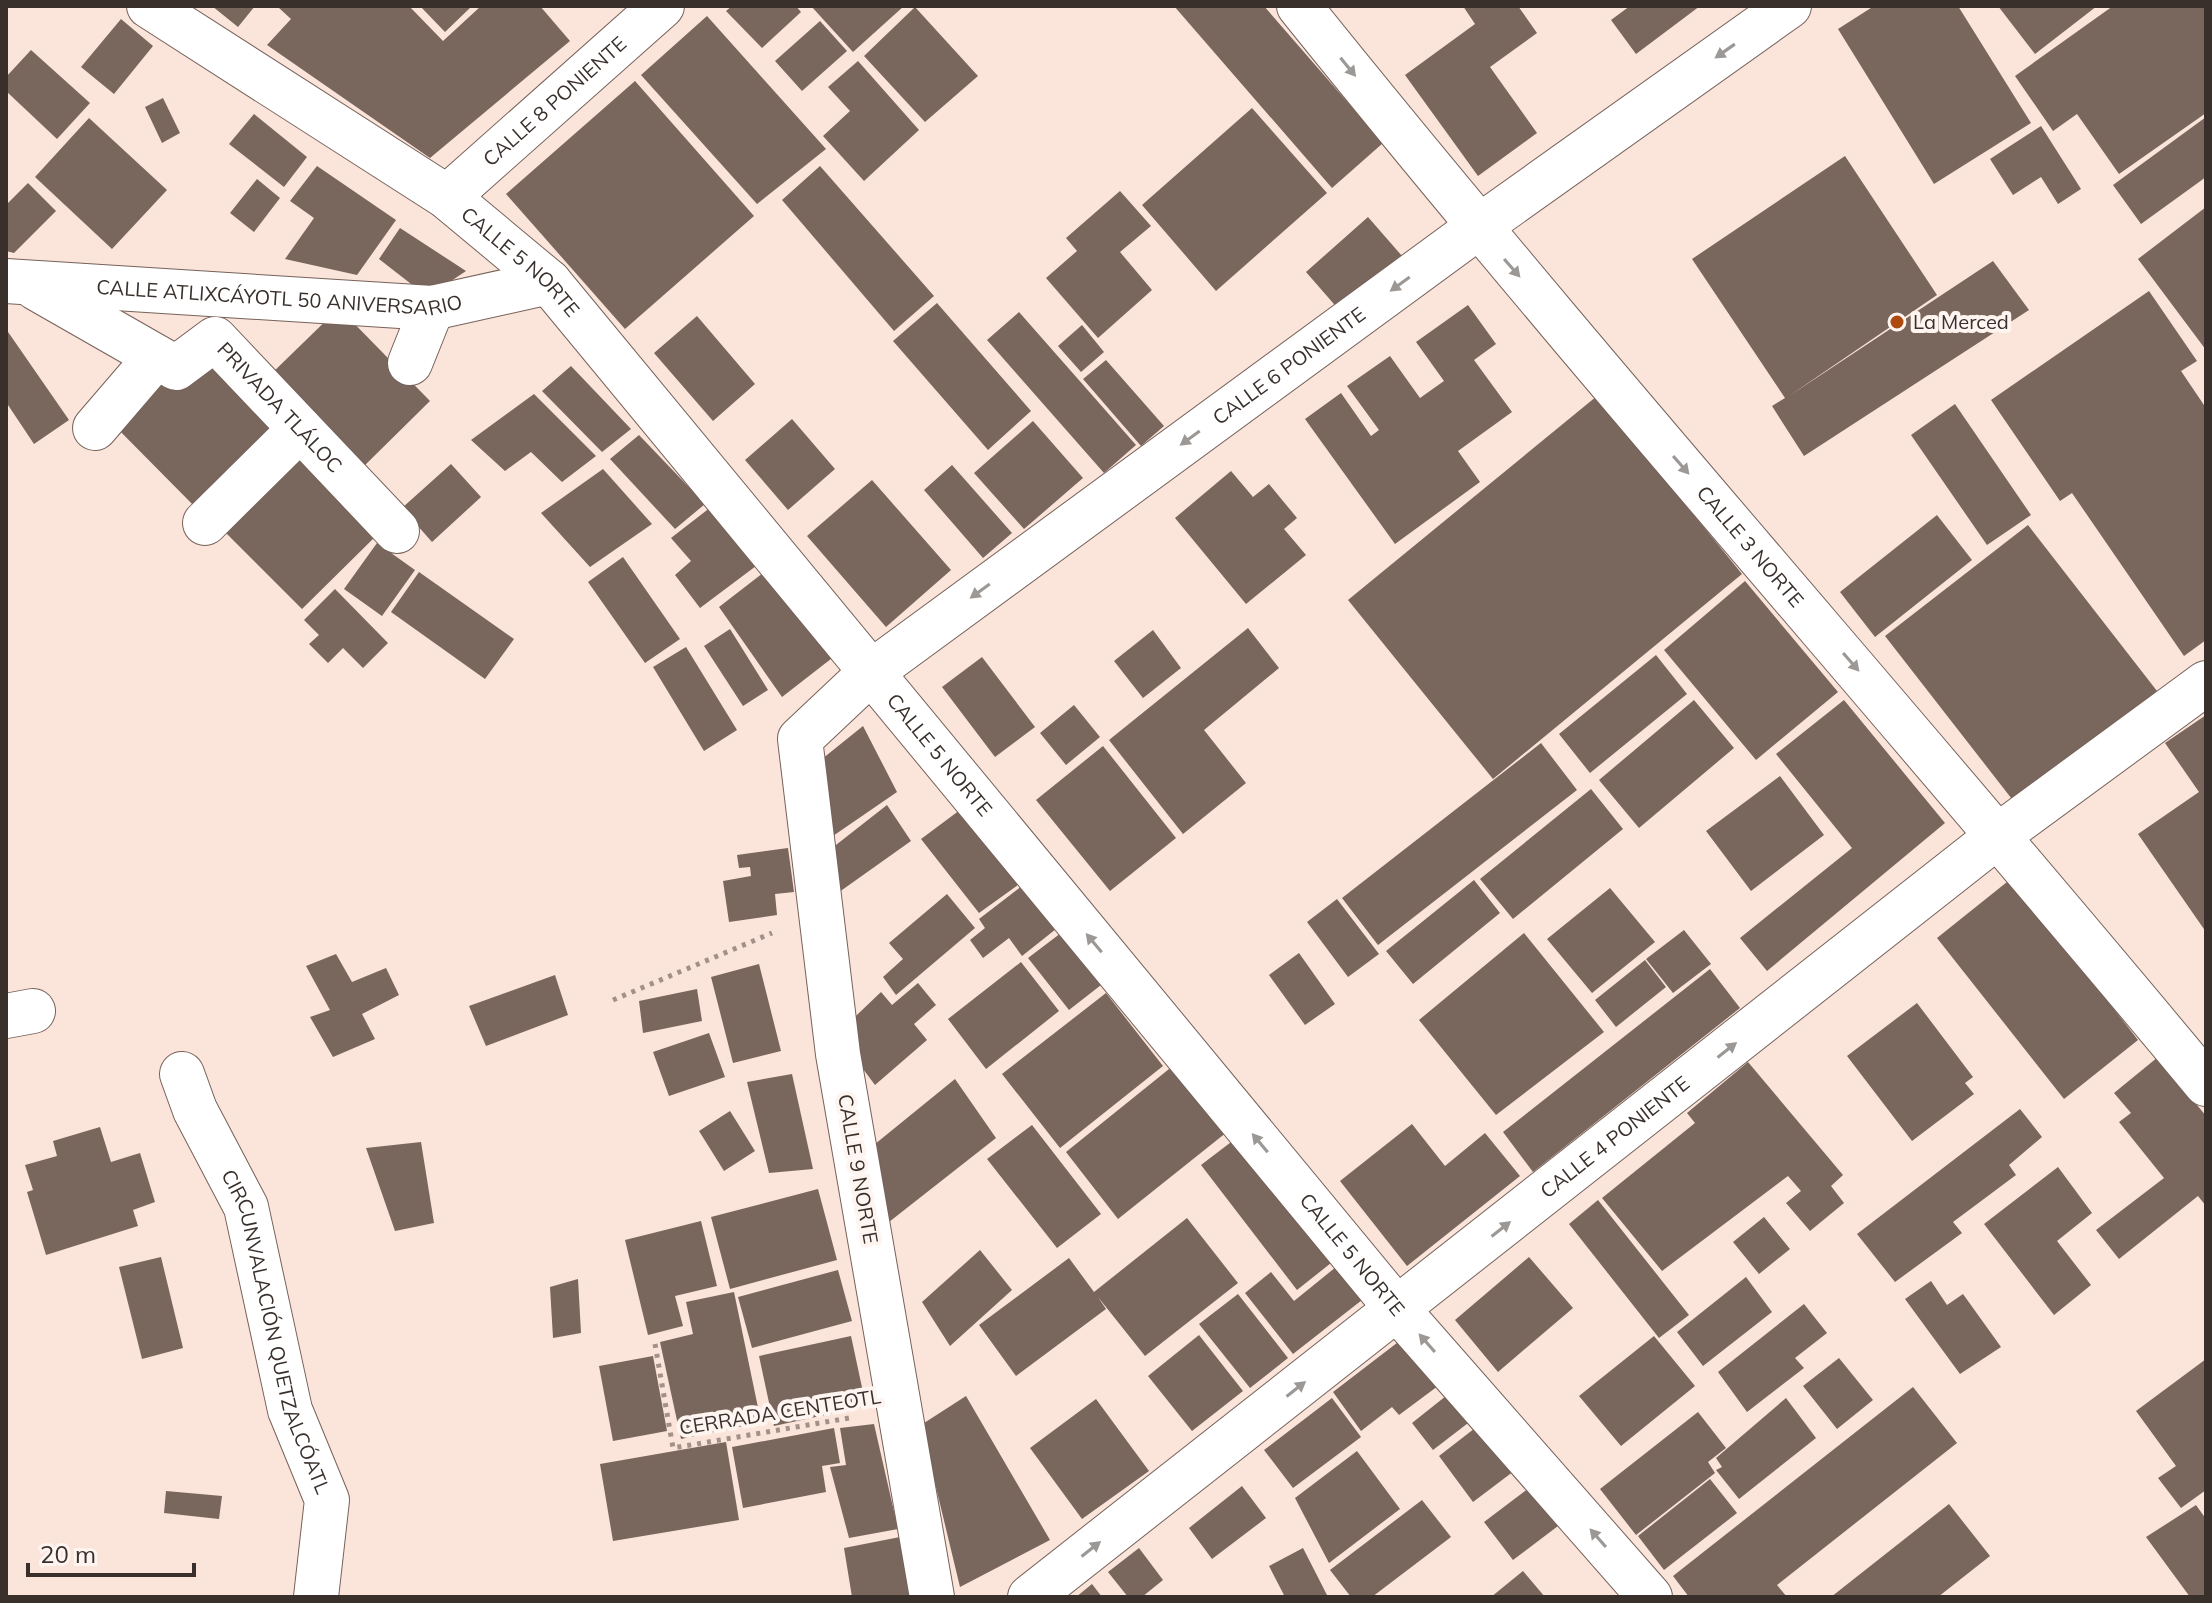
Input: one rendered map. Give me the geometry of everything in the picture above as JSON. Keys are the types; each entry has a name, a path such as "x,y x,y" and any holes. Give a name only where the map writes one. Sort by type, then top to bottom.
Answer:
{"street":[{"name":"CALLE 5 NORTE","path":"149,6 447,197 549,282 1398,1310 1650,1597"},
{"name":"CALLE 8 PONIENTE","path":"447,197 662,6"},
{"name":"CALLE 3 NORTE","path":"1299,6 1477,228 1999,835 2206,1084"},
{"name":"CALLE 6 PONIENTE","path":"800,739 870,673 1477,228 1789,6"},
{"name":"CALLE ATLIXCÁYOTL 50 ANIVERSARIO","path":"16,282 432,308 549,282"},
{"name":"PRIVADA TLÁLOC","path":"16,282 176,368 215,339 397,531"},
{"path":"410,363 432,308"},
{"path":"95,428 156,357"},
{"path":"205,523 300,429"},
{"name":"CALLE 4 PONIENTE","path":"1030,1597 1999,835 2206,683"},
{"name":"CALLE 9 NORTE","path":"800,739 838,1054 932,1597"},
{"name":"CIRCUNVALACIÓN QUETZALCÓATL","path":"182,1074 195,1110 246,1207 290,1410 327,1500 316,1597"}],"path":[{"path":"613,1000 820,913"},
{"name":"CERRADA CENTEOTL","path":"655,1344 673,1448 899,1409"}],"building":[{"path":"212,6 255,6 238,27"},
{"path":"409,6 443,41 481,6 540,6 570,41 430,158 267,45 291,19 279,8"},
{"path":"420,6 472,6 445,32"},
{"path":"732,6 796,6 801,12 762,48 726,11"},
{"path":"811,6 904,6 853,52"},
{"path":"1174,6 1264,6 1383,143 1332,188"},
{"path":"1463,6 1518,6 1537,33 1490,67 1537,133 1478,176 1405,75 1475,24"},
{"path":"1630,6 1700,6 1636,54 1611,20"},
{"path":"1874,6 1958,6 2031,123 1934,184 1838,29"},
{"path":"1998,6 2097,6 2035,54"},
{"path":"2113,6 2206,6 2206,113 2119,174 2077,114 2053,131 2015,76"},
{"path":"915,7 978,76 925,122 864,56"},
{"path":"707,16 826,149 757,204 641,75"},
{"path":"121,19 153,46 114,94 81,67"},
{"path":"820,21 847,51 802,91 775,61"},
{"path":"31,50 90,103 57,139 6,91 6,77"},
{"path":"858,61 919,130 864,181 823,136 850,111 828,87"},
{"path":"635,81 754,216 625,329 506,194"},
{"path":"163,98 180,133 162,143 145,107"},
{"path":"1252,108 1327,193 1216,291 1142,205"},
{"path":"254,114 307,157 284,187 229,144"},
{"path":"2206,117 2206,177 2141,224 2113,185"},
{"path":"89,118 167,190 112,249 35,177"},
{"path":"2041,126 2081,189 2058,204 2041,177 2013,195 1990,159"},
{"name":"La Merced","path":"1845,156 1937,295 1789,396 1993,261 2029,310 1804,456 1772,406 1785,398 1692,259"},
{"path":"317,166 396,220 357,275 285,259 314,218 290,201"},
{"path":"820,166 934,296 894,331 782,200"},
{"path":"257,179 280,198 254,232 230,213"},
{"path":"28,183 56,211 14,253 6,251 6,205"},
{"path":"1120,191 1151,226 1120,252 1152,290 1098,338 1046,278 1077,251 1066,238"},
{"path":"2206,207 2206,350 2138,259"},
{"path":"1368,217 1402,256 1340,311 1306,272"},
{"path":"400,228 466,271 442,287 415,287 379,259"},
{"path":"2149,291 2197,361 2181,371 2206,408 2206,640 2184,656 2072,493 2060,501 1991,400"},
{"path":"937,303 1031,411 988,450 893,341"},
{"path":"1468,305 1496,344 1474,360 1512,412 1458,451 1480,482 1395,544 1305,419 1341,393 1371,436 1379,430 1347,386 1390,356 1420,398 1444,381 1416,342"},
{"path":"339,308 430,401 359,471 268,377"},
{"path":"1019,312 1136,445 1104,473 987,340"},
{"path":"697,316 755,384 713,421 654,353"},
{"path":"1082,325 1104,352 1081,372 1058,346"},
{"path":"6,329 69,420 34,444 6,402"},
{"path":"209,355 286,433 203,515 109,420 162,368"},
{"path":"1106,360 1164,426 1141,446 1083,379"},
{"path":"571,366 631,429 602,452 542,391"},
{"path":"534,394 596,456 562,482 531,452 505,471 471,440"},
{"path":"1597,396 1742,574 1493,779 1348,600"},
{"path":"1955,404 2031,515 1987,545 1911,435"},
{"path":"792,419 835,469 788,510 745,460"},
{"path":"1033,421 1083,478 1024,529 974,473"},
{"path":"639,435 705,504 675,529 610,459"},
{"path":"293,444 380,532 302,609 215,522"},
{"path":"451,464 481,497 432,542 402,508"},
{"path":"952,465 1012,533 983,558 924,490"},
{"path":"603,469 652,524 590,567 541,513"},
{"path":"1231,471 1253,497 1269,484 1297,518 1284,529 1306,555 1246,604 1175,518"},
{"path":"872,480 951,570 886,627 807,536"},
{"path":"711,507 760,563 700,608 675,575 691,561 671,538"},
{"path":"1937,515 1972,560 1875,637 1840,592"},
{"path":"2028,525 2157,691 2015,803 1885,636"},
{"path":"377,543 415,570 382,616 344,589"},
{"path":"623,557 680,639 645,663 588,582"},
{"path":"419,572 514,639 485,679 391,612"},
{"path":"763,573 836,655 782,697 719,607"},
{"path":"1745,581 1838,692 1756,760 1664,650"},
{"path":"335,589 388,643 363,668 343,648 328,663 309,644 319,635 304,620"},
{"path":"1248,628 1279,668 1204,730 1246,783 1183,834 1109,740"},
{"path":"730,629 768,690 743,706 704,646"},
{"path":"1153,630 1181,668 1143,698 1114,661"},
{"path":"686,647 737,730 704,751 653,667"},
{"path":"1656,655 1687,694 1590,773 1559,734"},
{"path":"982,657 1035,727 995,757 942,687"},
{"path":"1694,700 1734,748 1639,828 1599,780"},
{"path":"1844,700 1945,823 1767,971 1740,938 1852,848 1776,754"},
{"path":"1074,705 1100,737 1066,765 1040,733"},
{"path":"2206,715 2206,932 2138,834 2199,792 2165,743"},
{"path":"863,726 897,792 830,838 822,759"},
{"path":"1541,743 1577,790 1378,945 1342,898"},
{"path":"1103,746 1176,838 1110,891 1036,800"},
{"path":"1780,776 1824,835 1751,891 1706,831"},
{"path":"1591,789 1623,829 1513,919 1480,879"},
{"path":"887,805 911,841 835,895 827,852"},
{"path":"964,807 1022,882 979,913 921,839"},
{"path":"788,848 794,892 775,894 777,915 729,922 723,881 751,876 750,867 739,868 737,855"},
{"path":"2012,878 2138,1040 2064,1099 1937,938"},
{"path":"1474,880 1500,913 1413,984 1386,951"},
{"path":"1022,886 1056,929 1022,956 1009,938 983,958 970,940 985,928 979,919"},
{"path":"1610,888 1655,942 1592,993 1547,939"},
{"path":"947,894 975,928 896,995 883,977 903,959 889,943"},
{"path":"1337,899 1379,954 1348,977 1307,922"},
{"path":"1684,930 1711,964 1673,993 1646,959"},
{"path":"1061,933 1101,985 1069,1010 1028,958"},
{"path":"1524,933 1604,1032 1496,1115 1419,1020"},
{"path":"1299,953 1335,1004 1305,1025 1269,975"},
{"path":"336,954 352,982 386,968 399,995 362,1014 375,1039 333,1057 310,1017 330,1010 306,966"},
{"path":"1645,960 1666,987 1616,1027 1595,1000"},
{"path":"1021,962 1059,1011 986,1069 948,1019"},
{"path":"759,964 781,1051 733,1063 711,977"},
{"path":"1710,969 1740,1008 1533,1172 1503,1132"},
{"path":"555,975 568,1015 486,1046 469,1006"},
{"path":"918,983 936,1005 914,1024 927,1040 875,1085 837,1034 881,992 892,1005"},
{"path":"697,989 702,1021 643,1033 639,1001"},
{"path":"1106,993 1163,1066 1060,1148 1002,1074"},
{"path":"1917,1003 1973,1077 1965,1083 1974,1094 1912,1141 1847,1056"},
{"path":"709,1033 725,1077 669,1096 653,1052"},
{"path":"2158,1057 2206,1116 2206,1206 2198,1196 2119,1259 2096,1230 2164,1178 2119,1122 2131,1113 2114,1093"},
{"path":"1748,1062 1843,1175 1831,1186 1844,1203 1810,1231 1786,1203 1801,1191 1788,1176 1662,1271 1602,1198 1695,1123 1687,1113"},
{"path":"1174,1065 1227,1132 1118,1219 1066,1152"},
{"path":"792,1074 813,1169 769,1173 747,1082"},
{"path":"955,1079 996,1138 889,1222 864,1153"},
{"path":"2020,1109 2042,1137 2009,1165 2016,1175 1953,1222 1962,1233 1895,1282 1857,1234"},
{"path":"730,1111 755,1151 724,1171 699,1131"},
{"path":"1412,1124 1445,1166 1485,1133 1520,1176 1407,1266 1340,1181"},
{"path":"1032,1125 1101,1214 1057,1248 987,1159"},
{"path":"100,1127 111,1162 140,1153 155,1202 133,1210 138,1226 46,1255 27,1192 33,1190 25,1165 57,1156 53,1141"},
{"path":"1239,1136 1336,1259 1297,1290 1201,1165"},
{"path":"421,1142 434,1223 395,1231 366,1148"},
{"path":"2058,1167 2092,1213 2057,1241 2091,1285 2054,1315 1984,1224"},
{"path":"818,1189 837,1260 730,1289 711,1217"},
{"path":"1598,1200 1689,1315 1659,1338 1569,1224"},
{"path":"1764,1217 1790,1249 1759,1274 1733,1242"},
{"path":"1187,1218 1238,1283 1145,1356 1098,1297 1106,1309 1016,1376 979,1325 1069,1258 1094,1292"},
{"path":"701,1221 717,1286 675,1296 683,1326 648,1335 625,1240"},
{"path":"980,1250 1012,1290 950,1346 922,1302"},
{"path":"161,1257 183,1348 142,1359 119,1267"},
{"path":"1529,1257 1573,1308 1498,1372 1455,1320"},
{"path":"1336,1267 1362,1300 1293,1354 1245,1293 1271,1272 1294,1301"},
{"path":"838,1270 852,1321 752,1348 738,1297"},
{"path":"1746,1277 1772,1312 1703,1366 1677,1332"},
{"path":"578,1279 581,1333 553,1338 550,1287"},
{"path":"1931,1281 1947,1305 1963,1294 2001,1347 1960,1374 1905,1299"},
{"path":"734,1292 761,1422 681,1439 660,1342 693,1334 686,1302"},
{"path":"1238,1294 1288,1358 1250,1388 1199,1324"},
{"path":"1804,1304 1827,1333 1795,1358 1804,1368 1747,1412 1718,1372"},
{"path":"1199,1335 1243,1391 1192,1431 1148,1376"},
{"path":"851,1336 866,1406 774,1426 759,1356"},
{"path":"1406,1336 1442,1383 1399,1415 1392,1407 1361,1431 1333,1392"},
{"path":"1654,1336 1695,1386 1621,1446 1579,1396"},
{"path":"653,1356 667,1431 613,1441 599,1366"},
{"path":"1839,1358 1873,1400 1837,1429 1803,1386"},
{"path":"2206,1359 2206,1490 2181,1508 2158,1478 2176,1466 2136,1411"},
{"path":"1913,1387 1957,1443 1777,1585 1787,1597 1689,1597 1673,1576"},
{"path":"1451,1392 1472,1420 1433,1450 1412,1423"},
{"path":"966,1396 1050,1540 960,1587 921,1425"},
{"path":"1332,1398 1361,1437 1293,1488 1264,1450"},
{"path":"1786,1398 1816,1438 1739,1499 1716,1470 1722,1467 1716,1458"},
{"path":"1096,1399 1149,1471 1082,1519 1030,1448"},
{"path":"1698,1412 1726,1448 1708,1462 1715,1473 1636,1535 1600,1489"},
{"path":"874,1424 898,1529 849,1538 830,1467 846,1465 840,1428"},
{"path":"1479,1425 1514,1471 1473,1502 1439,1456"},
{"path":"834,1428 840,1463 822,1466 826,1492 743,1508 732,1447"},
{"path":"726,1442 739,1520 613,1541 600,1464"},
{"path":"1357,1451 1400,1509 1329,1563 1295,1498"},
{"path":"1710,1479 1737,1513 1664,1570 1638,1536"},
{"path":"1242,1486 1266,1518 1212,1559 1189,1528"},
{"path":"1529,1488 1558,1526 1513,1560 1484,1522"},
{"path":"166,1491 222,1496 219,1519 164,1513"},
{"path":"1422,1500 1451,1537 1372,1597 1351,1597 1330,1570"},
{"path":"1949,1504 1990,1556 1938,1597 1831,1597"},
{"path":"2196,1505 2206,1519 2206,1597 2190,1597 2146,1537"},
{"path":"900,1537 911,1597 852,1597 844,1548"},
{"path":"1139,1548 1163,1580 1142,1597 1128,1597 1108,1572"},
{"path":"1303,1548 1328,1597 1285,1597 1269,1566"},
{"path":"1523,1571 1545,1597 1491,1597"},
{"path":"1092,1584 1102,1597 1076,1597"}],"place":[{"name":"La Merced","path":"1897,322"}]}
